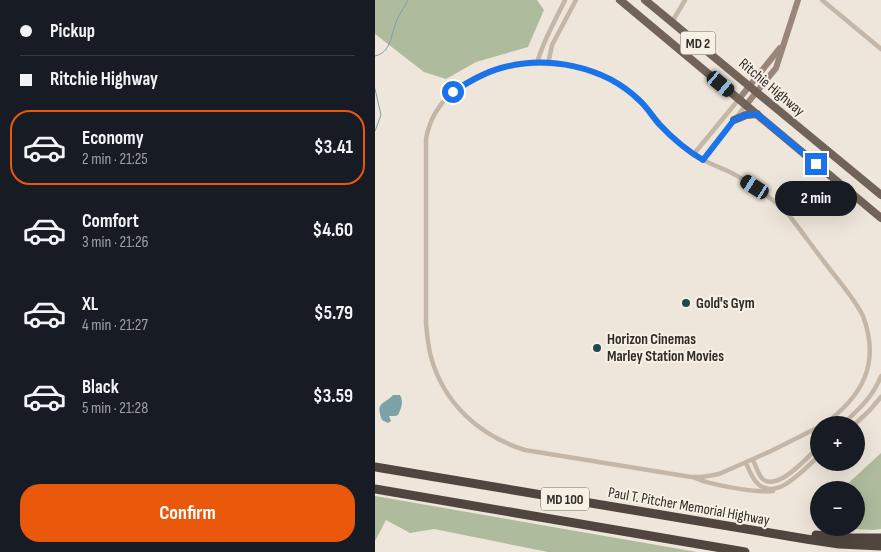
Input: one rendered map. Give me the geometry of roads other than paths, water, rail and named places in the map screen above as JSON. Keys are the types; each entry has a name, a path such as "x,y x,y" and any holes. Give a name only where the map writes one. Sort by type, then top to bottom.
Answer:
{"highway":[{"name":"Paul T. Pitcher Memorial Highway","path":"375,467 754,531 839,544 881,546"},
{"name":"MD 100","path":"375,489 745,552"},
{"path":"754,531 852,538 881,538"}],"main road":[{"name":"Ritchie Highway","path":"620,0 881,218"},
{"name":"Ritchie Highway","path":"645,0 881,195"},
{"path":"746,105 777,68 798,0"},
{"path":"739,99 784,43"},
{"path":"734,120 746,115 757,114"}],"street":[{"path":"537,64 545,40 565,0"},
{"path":"548,64 552,46 576,0"},
{"path":"672,22 685,0"},
{"path":"822,0 881,49"},
{"path":"810,432 753,460 719,474 691,477 525,450 505,443 483,431 463,413 446,391 436,371 428,341 426,323 426,139 428,126 441,104 461,86 502,68 517,65 548,64 577,67 592,71 619,83 640,101 681,146 703,160 747,182 778,204 788,214 836,276 857,305 867,325 872,356 868,376 857,395 835,416"},
{"path":"693,154 739,99"},
{"path":"703,160 746,105"},
{"path":"852,416 869,399 881,376"},
{"path":"864,416 881,397"},
{"path":"753,460 762,479 775,482 785,478 810,454"},
{"path":"746,463 755,482 759,485 769,489 783,486"},
{"path":"691,477 705,482 766,492 773,491 788,483 810,464"}],"water":[{"path":"393,395 400,395 402,405 398,415 389,416 391,421 388,423 382,420 379,409 381,404"}],"waterway":[{"path":"375,56 384,52 387,48 396,22 408,0"},
{"path":"375,89 381,115 375,131"}],"place":[{"name":"Gold's Gym","path":"686,303"},
{"name":"Horizon Cinemas Marley Station Movies","path":"597,348"}]}
